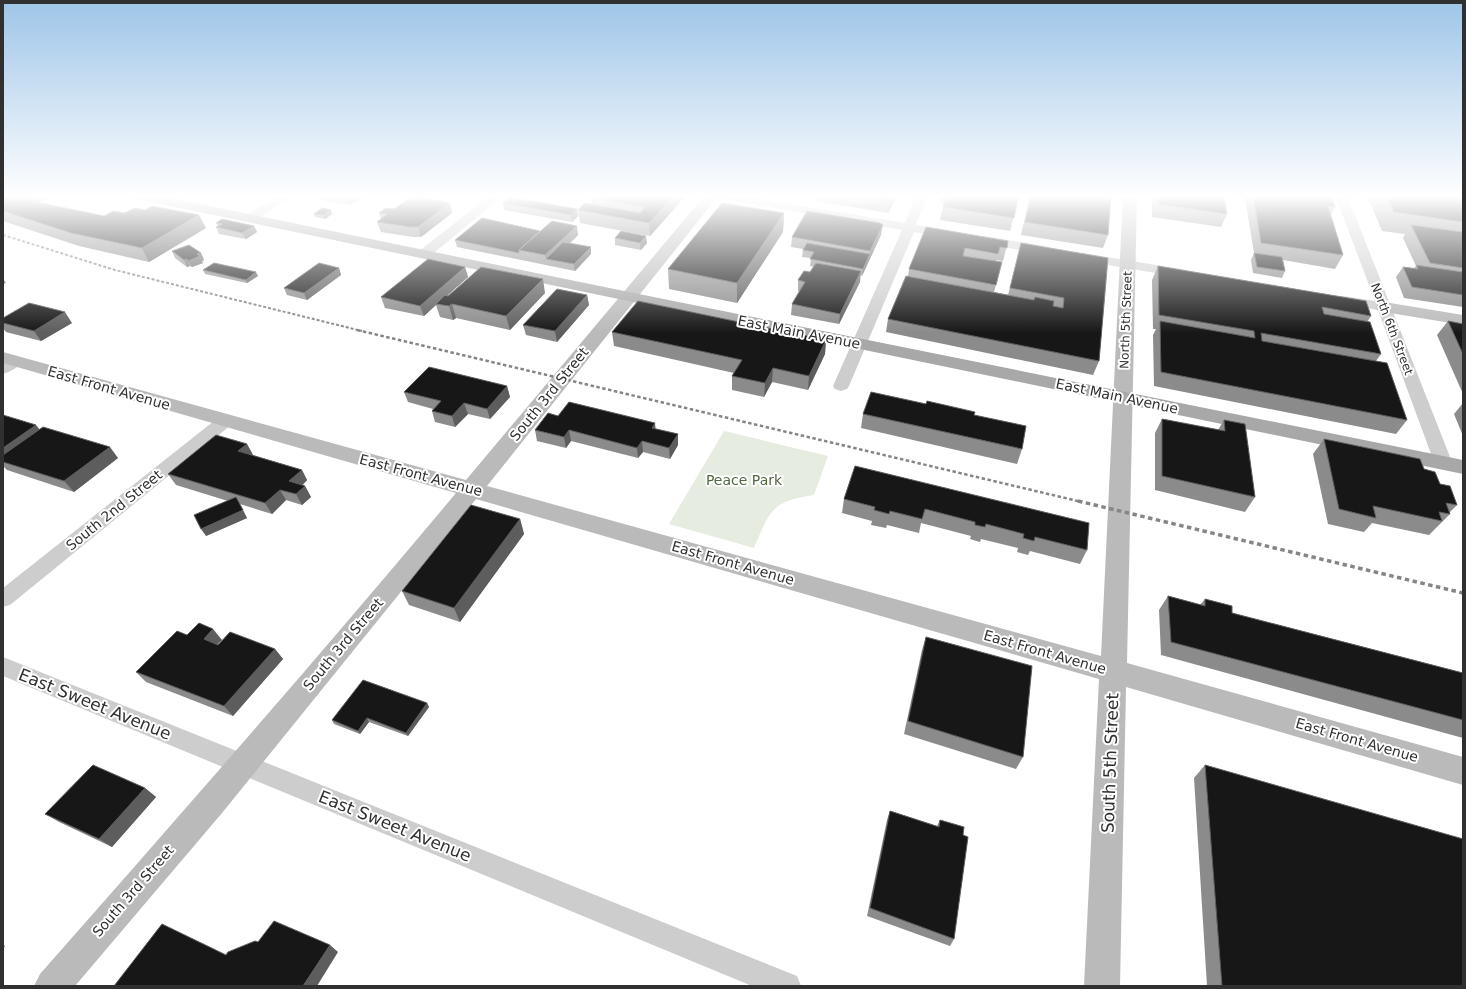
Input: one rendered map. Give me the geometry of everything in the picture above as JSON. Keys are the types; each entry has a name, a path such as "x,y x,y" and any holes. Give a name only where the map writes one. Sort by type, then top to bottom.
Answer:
{"main road":[{"name":"East Main Avenue","path":"362,241 1463,467"}],"street":[{"path":"424,254 440,241"},
{"name":"South 3rd Street","path":"52,986 381,600 674,241"},
{"path":"841,386 904,241"},
{"path":"988,241 1059,253"},
{"name":"North 5th Street","path":"1122,397 1129,241"},
{"name":"North 6th Street","path":"1359,241 1443,462"},
{"path":"1074,255 1190,275"},
{"path":"1330,298 1463,320"},
{"name":"East Front Avenue","path":"7,362 472,489 1463,771"},
{"name":"South 5th Street","path":"1102,986 1122,397"},
{"name":"South 2nd Street","path":"3,599 225,421"},
{"name":"East Sweet Avenue","path":"3,666 787,986"}],"green space":[{"name":"Peace Park","path":"724,431 828,456 814,495 800,497 789,501 780,505 774,510 764,525 754,548 669,524"}],"building":[{"path":"110,241 154,241 142,248"},
{"path":"461,241 529,241 519,250 519,253"},
{"path":"529,241 560,241 545,255 519,250"},
{"path":"691,241 765,241 737,283 668,269"},
{"path":"815,241 875,241 870,251"},
{"path":"920,241 1008,241 1007,248 1000,247 998,254 965,248 963,256 1002,262 996,285 909,269"},
{"path":"1261,241 1339,241 1343,255 1261,243"},
{"path":"1419,241 1463,241 1463,268 1430,263"},
{"path":"563,242 591,247 574,264 546,259"},
{"path":"807,243 870,254 863,269 810,259 814,252 803,250"},
{"path":"1021,243 1108,258 1099,361 888,319 906,276 1034,300 1035,297 1054,301 1053,306 1063,308 1064,298 1010,288"},
{"path":"189,245 201,253 197,254 200,256 188,261 187,259 184,260 172,251"},
{"path":"1254,253 1282,257 1285,271 1257,267"},
{"path":"428,259 465,267 420,306 381,297"},
{"path":"214,263 256,272 246,280 203,270"},
{"path":"319,263 339,268 304,293 284,288"},
{"path":"816,263 861,271 840,314 792,304 805,282 798,280 804,271 810,272"},
{"path":"1416,265 1463,272 1463,295 1412,287 1403,267 1418,269"},
{"path":"1158,266 1366,301 1371,316 1322,307 1324,314 1370,322 1381,354 1261,333 1262,341 1387,363 1407,420 1161,372 1160,321 1255,338 1254,331 1159,315"},
{"path":"481,267 543,279 506,316 452,304 449,306 436,304 445,295 448,296"},
{"path":"557,289 587,295 555,331 523,325"},
{"path":"638,301 826,340 809,376 773,368 765,383 732,376 742,360 612,332"},
{"path":"29,303 65,312 34,331 3,323 3,318"},
{"path":"1448,321 1463,324 1463,354"},
{"path":"429,367 507,386 487,409 464,403 452,416 432,411 441,401 404,392"},
{"path":"871,392 926,404 927,401 975,412 974,415 1026,426 1022,449 863,414"},
{"path":"569,402 655,423 652,428 678,434 669,448 642,441 637,448 569,430 564,437 535,430 548,413 558,416"},
{"path":"3,415 36,425 3,448"},
{"path":"1162,419 1225,431 1224,420 1245,424 1255,497 1162,476"},
{"path":"43,427 110,447 64,481 3,462 3,455"},
{"path":"216,435 247,444 238,451 302,470 289,481 305,486 296,494 280,490 265,503 168,474"},
{"path":"1324,439 1420,459 1424,469 1435,472 1440,484 1450,486 1457,505 1446,503 1450,514 1439,512 1442,521 1373,506 1376,518 1339,509"},
{"path":"855,466 1089,523 1087,550 1035,537 1034,541 1023,538 1024,534 986,524 985,527 975,525 975,522 925,509 922,519 890,511 889,514 874,510 875,507 844,499"},
{"path":"236,497 243,510 201,529 194,515"},
{"path":"471,505 520,519 454,608 402,591"},
{"path":"1168,596 1205,606 1205,599 1232,606 1232,613 1463,673 1463,720 1171,642"},
{"path":"199,623 213,629 204,639 218,645 230,632 275,649 224,706 136,672 177,631 187,635"},
{"path":"926,637 1032,666 1023,757 908,721"},
{"path":"363,680 427,703 406,733 367,718 358,731 332,720"},
{"path":"93,765 145,788 99,839 45,814"},
{"path":"1205,765 1463,839 1463,986 1222,986"},
{"path":"890,811 939,827 940,820 964,827 963,835 968,837 954,939 870,908"},
{"path":"274,921 330,945 303,986 114,986 162,924 226,955 228,952 255,941 258,942"}],"railway":[{"path":"23,241 115,270 362,331"},
{"path":"357,330 1082,502"},
{"path":"1078,501 1463,593"}]}
